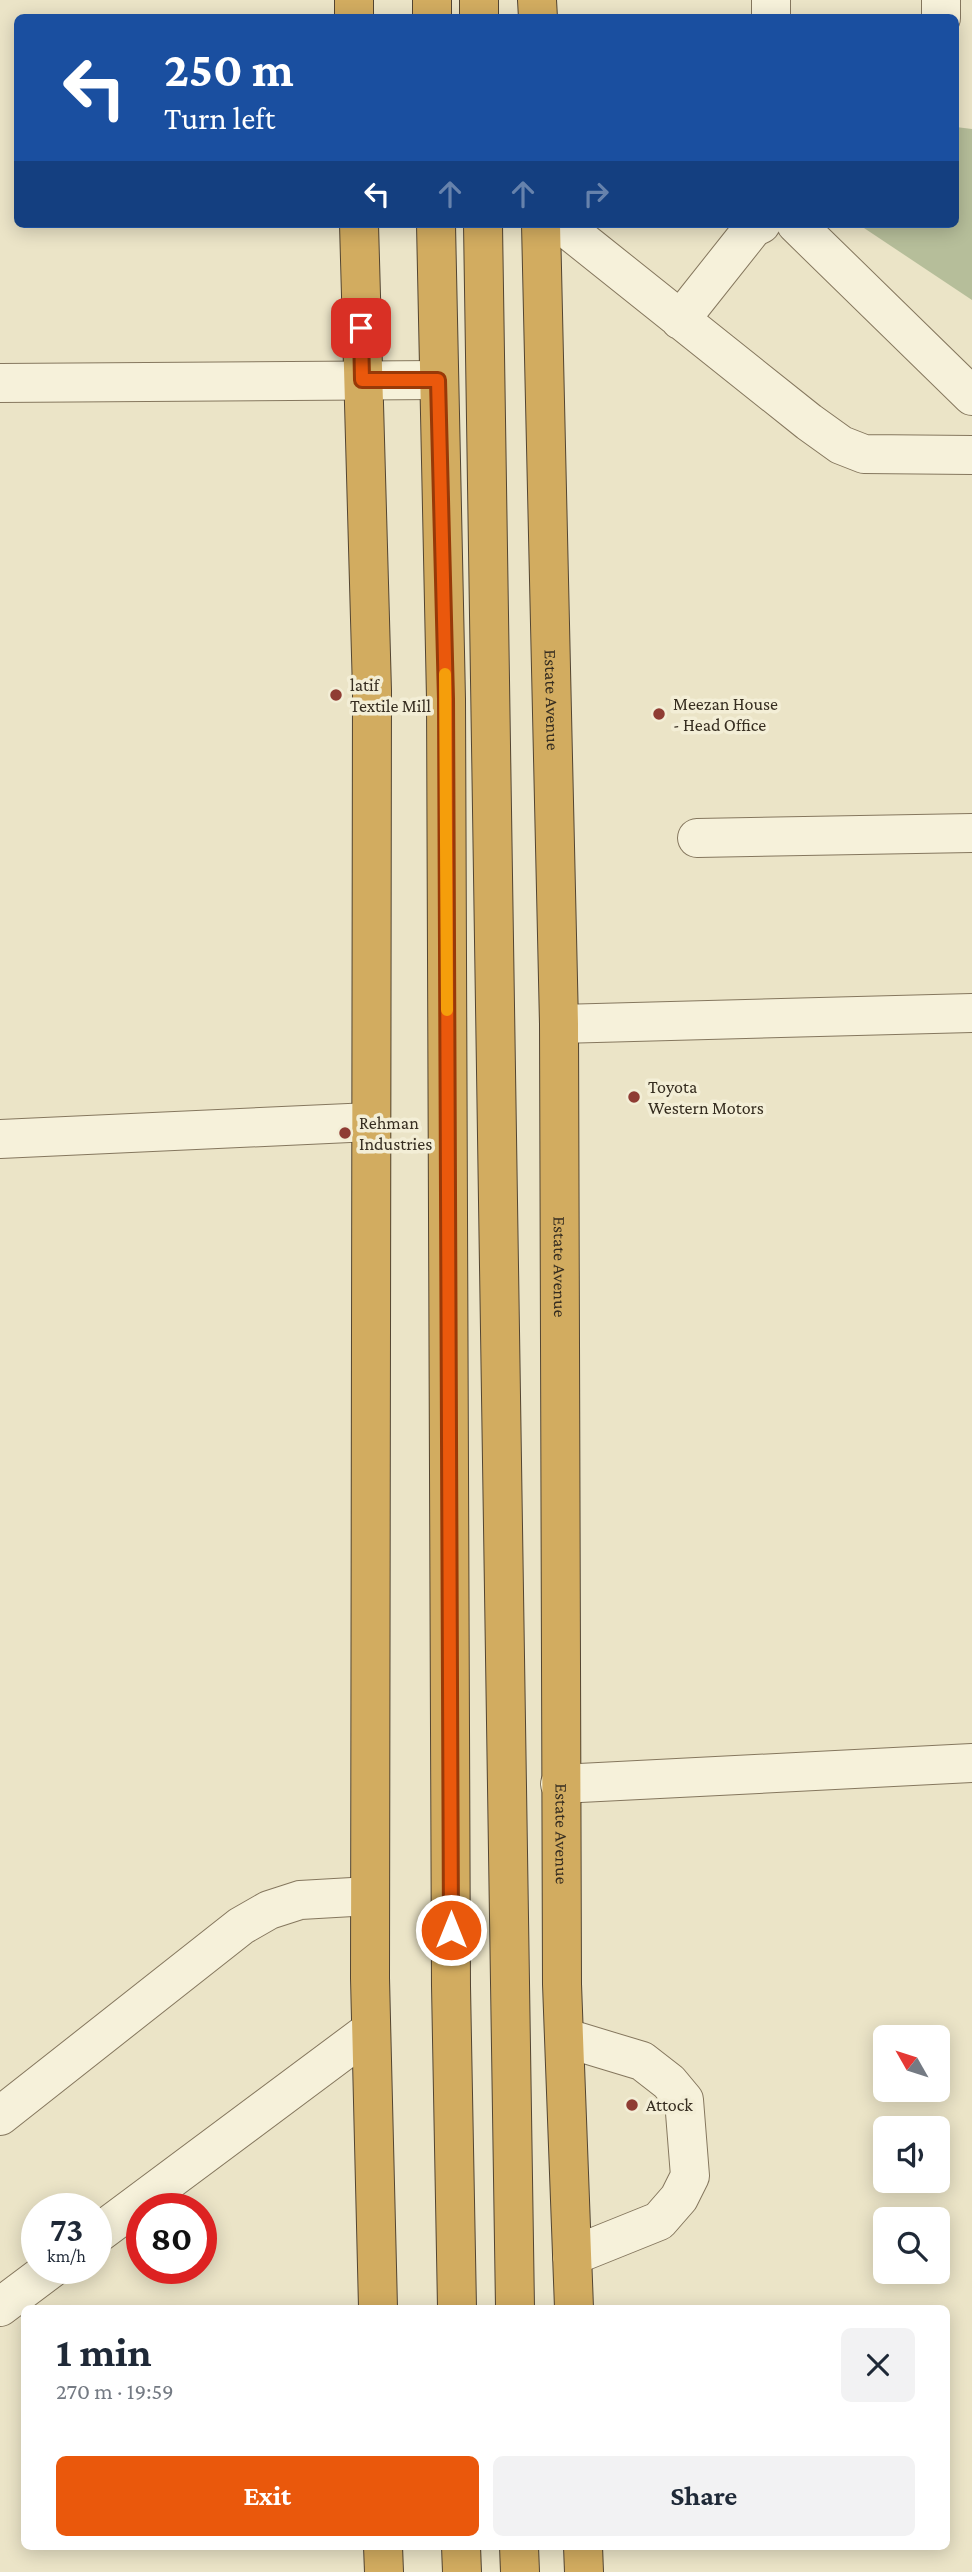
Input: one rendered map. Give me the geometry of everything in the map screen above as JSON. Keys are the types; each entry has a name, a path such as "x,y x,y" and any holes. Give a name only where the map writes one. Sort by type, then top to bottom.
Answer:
{"highway":[{"path":"359,228 372,691 370,1896 378,2305"},
{"path":"436,228 446,699 451,1986 457,2305"},
{"path":"482,228 515,2305"},
{"name":"Estate Avenue","path":"541,228 558,1024 562,1984 574,2305"},
{"path":"383,2550 384,2572"},
{"path":"461,2550 462,2572"},
{"path":"519,2550 520,2572"},
{"path":"583,2550 584,2572"}],"street":[{"path":"566,228 841,445 863,454 972,455"},
{"path":"680,320 753,228"},
{"path":"800,228 972,396"},
{"path":"0,383 438,380"},
{"path":"697,838 972,834"},
{"path":"558,1024 972,1013"},
{"path":"0,1139 371,1122"},
{"path":"560,1784 972,1763"},
{"path":"0,2116 241,1926 269,1910 300,1900 370,1896"},
{"path":"112,2223 371,2030"},
{"path":"565,2038 642,2061 669,2082 684,2101 690,2176 679,2198 659,2221 572,2256"},
{"path":"0,2307 31,2284"}],"green space":[{"path":"959,127 972,129 972,300 864,228 959,228"}],"slow traffic":[{"path":"445,674 447,1010"}],"place":[{"name":"latif Textile Mill","path":"336,695"},
{"name":"Meezan House - Head Office","path":"659,714"},
{"name":"Toyota Western Motors","path":"634,1097"},
{"name":"Rehman Industries","path":"345,1133"},
{"name":"Attock","path":"632,2105"}],"route":[{"path":"361,328 362,380 438,380 446,699 451,1930"}]}
